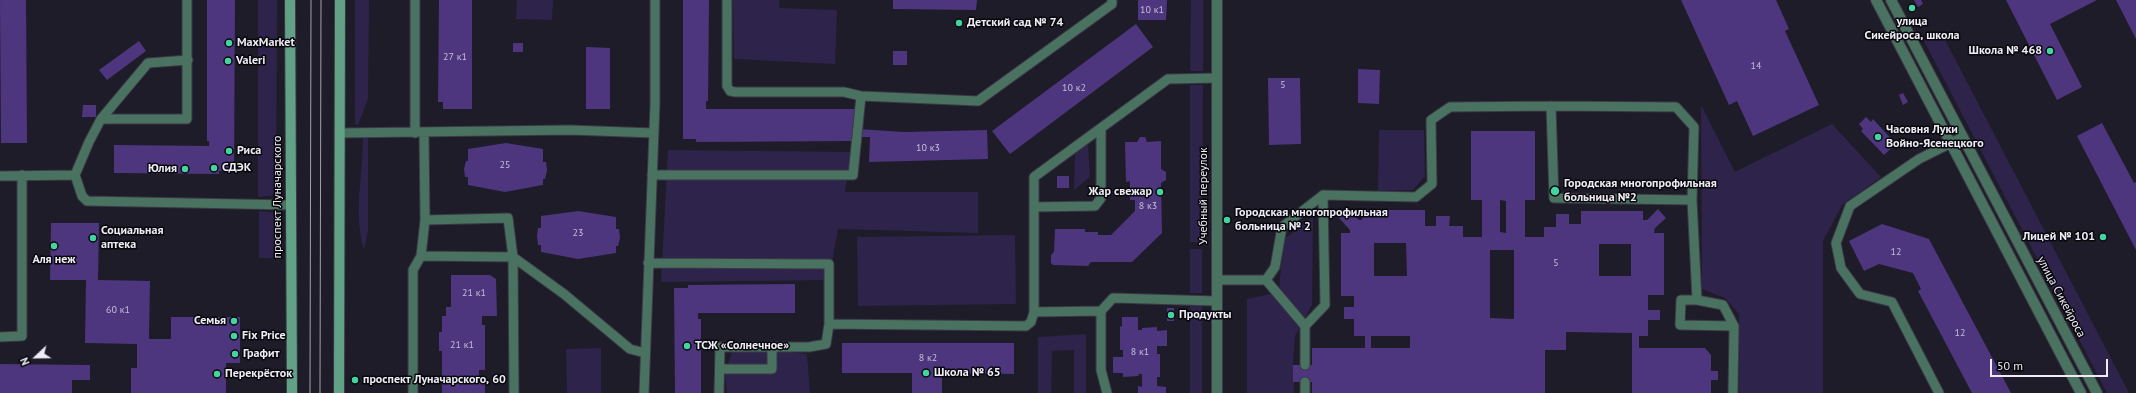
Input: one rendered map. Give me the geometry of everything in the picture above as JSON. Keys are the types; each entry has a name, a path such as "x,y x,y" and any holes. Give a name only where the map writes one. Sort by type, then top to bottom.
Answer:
{"main road":[{"name":"проспект Луначарского","path":"290,0 292,393"},
{"path":"339,393 340,0"}],"street":[{"name":"Учебный переулок","path":"1217,0 1217,393"},
{"path":"1876,0 2081,393"},
{"name":"улица Сикейроса","path":"1891,0 2097,393"}],"lane":[{"path":"101,119 188,119 187,0"},
{"path":"413,393 413,270 421,256 425,220 419,132 415,0"},
{"path":"644,393 654,133 655,0"},
{"path":"727,0 727,86 730,90 735,92 844,92 861,96 978,101 1112,4 1112,0"},
{"path":"188,60 148,63 101,119 75,175 82,196 87,202 291,205"},
{"path":"829,324 1026,326 1030,322 1034,312 1034,178 1168,79 1217,78"},
{"path":"652,175 853,175 861,96"},
{"path":"1266,280 1274,267 1282,227 1323,195 1416,197 1432,184 1431,120 1450,108 1551,106 1676,107 1694,127 1692,200 1697,300"},
{"path":"1551,106 1554,198 1692,200"},
{"path":"1034,207 1095,206 1101,198 1101,129"},
{"path":"340,133 570,130 654,133"},
{"path":"1939,393 1892,302 1860,294 1841,268 1836,243 1850,206 1919,159 1963,137"},
{"path":"0,337 22,336 22,175"},
{"path":"0,176 75,175"},
{"path":"1305,326 1325,305 1323,195"},
{"path":"425,220 508,218 513,257 514,393"},
{"path":"421,256 513,257 564,294 630,349 645,353"},
{"path":"648,263 829,264 829,324 826,344 809,347 720,347 720,393"},
{"path":"1216,280 1266,280 1305,326 1305,365"},
{"path":"1107,393 1101,370 1101,311 1113,298 1216,301"},
{"path":"1733,393 1734,326 1723,305 1697,300 1681,300 1680,325 1734,326"},
{"path":"1034,312 1101,311"},
{"path":"720,369 772,369 772,347"},
{"path":"1305,382 1305,393"}],"shaded area":[{"path":"258,0 277,0 276,195 258,197"},
{"path":"355,0 369,0 368,99 358,125 355,124"},
{"path":"517,0 553,0 552,20 516,19"},
{"path":"733,0 779,0 779,8 837,10 835,64 734,59"},
{"path":"1191,0 1203,0 1203,71 1190,71"},
{"path":"1941,32 2129,393 2107,393 1924,41"},
{"path":"1190,85 1203,85 1202,243 1190,242"},
{"path":"1701,105 1735,172 1832,124 1881,177 1842,205 1823,241 1823,393 1739,393 1739,314 1725,298 1702,289"},
{"path":"1379,130 1424,130 1425,176 1413,190 1378,191"},
{"path":"363,138 368,138 368,230 364,250 359,222 359,194"},
{"path":"1088,144 1090,177 1074,190 1075,154"},
{"path":"668,150 851,152 845,192 978,192 978,233 838,229 829,280 661,282"},
{"path":"259,211 276,213 276,258 259,258"},
{"path":"1313,217 1312,305 1295,336 1293,365 1294,393 1247,393 1247,299 1279,292 1283,240"},
{"path":"1015,235 1016,304 858,306 857,237"},
{"path":"1190,249 1202,249 1202,293 1190,293"},
{"path":"1190,306 1202,306 1202,393 1190,393"},
{"path":"1086,334 1086,393 1074,393 1074,350 1052,351 1051,393 1038,393 1038,337"},
{"path":"601,348 601,393 567,393 566,349"},
{"path":"732,351 788,352 807,354 810,393 727,393 725,375"}],"building":[{"path":"0,0 26,0 27,143 1,143"},
{"path":"207,0 235,0 234,171 219,171 219,174 114,173 114,145 209,146 209,141 207,141"},
{"path":"439,0 472,0 472,109 443,109 443,102 438,102"},
{"path":"683,0 709,0 708,101 706,101 706,109 858,109 858,129 904,132 987,130 988,159 869,162 870,137 857,137 857,141 696,142 696,139 683,139"},
{"path":"893,0 977,0 976,10 893,9"},
{"path":"1138,0 1167,0 1166,20 1138,20"},
{"path":"1681,0 1776,0 1789,29 1785,31 1819,105 1753,136 1737,101 1729,105"},
{"path":"1914,0 1921,0 1923,4 1918,7"},
{"path":"2006,0 2097,0 2050,24 2082,87 2057,100"},
{"path":"2116,0 2136,0 2136,39"},
{"path":"1136,24 1153,47 1010,154 992,131"},
{"path":"139,41 146,51 107,80 99,70"},
{"path":"513,43 523,43 523,52 513,52"},
{"path":"586,47 610,48 610,109 586,109"},
{"path":"893,51 907,51 907,65 893,65"},
{"path":"1358,69 1380,70 1379,104 1358,103"},
{"path":"1268,78 1300,78 1301,144 1269,145"},
{"path":"1903,93 1908,102 1903,105 1899,95"},
{"path":"83,105 96,105 96,117 82,117"},
{"name":"Часовня Луки Войно-Ясенецкого","path":"1866,117 1871,122 1873,119 1896,144 1884,155 1861,131 1863,129 1859,124"},
{"path":"2102,123 2134,183 2136,182 2136,250 2077,136"},
{"path":"1471,131 1535,131 1535,200 1525,200 1525,237 1544,237 1544,227 1556,227 1556,214 1569,214 1569,224 1581,224 1581,211 1643,211 1643,220 1647,220 1658,209 1666,218 1655,228 1654,233 1664,233 1664,295 1648,295 1648,310 1660,310 1660,320 1648,320 1648,336 1639,336 1639,348 1705,348 1711,355 1711,371 1718,371 1718,380 1711,380 1711,393 1632,393 1632,333 1566,332 1566,350 1545,350 1545,393 1312,393 1312,382 1293,382 1293,365 1312,365 1312,348 1365,348 1365,336 1354,336 1354,319 1344,319 1344,307 1354,307 1354,296 1341,296 1341,233 1350,233 1350,230 1338,217 1347,208 1359,220 1362,220 1362,210 1425,210 1425,226 1436,226 1436,216 1450,216 1449,226 1463,226 1463,237 1482,237 1482,200 1471,200","holes":["1500,200 1506,201 1506,233 1500,232","1374,243 1406,243 1407,276 1374,276","1599,244 1631,244 1631,276 1599,276","1490,250 1514,250 1514,319 1490,318","1371,336 1410,336 1410,348 1371,348"]},
{"path":"1140,137 1145,137 1147,142 1161,141 1161,169 1166,172 1166,180 1161,183 1162,233 1132,262 1091,262 1088,266 1053,265 1051,263 1051,255 1054,252 1055,229 1085,229 1085,232 1098,232 1098,235 1111,235 1135,211 1135,200 1130,200 1130,181 1126,182 1125,142 1137,142"},
{"path":"506,143 543,149 543,162 546,162 547,170 545,179 543,179 543,185 505,192 468,185 468,177 465,177 464,169 466,161 468,161 468,149"},
{"path":"1057,176 1069,176 1069,188 1057,188"},
{"path":"578,211 616,217 616,229 619,229 620,238 618,246 616,246 616,253 578,259 541,252 541,245 538,245 537,236 538,228 541,228 541,216"},
{"path":"51,223 99,223 98,280 150,281 149,339 171,339 171,317 240,317 240,363 226,363 226,393 131,393 131,368 137,368 137,344 85,343 86,280 50,280"},
{"path":"1882,224 1929,239 2011,393 1972,393 1918,291 1921,289 1913,273 1879,264 1864,271 1849,241"},
{"path":"451,275 490,275 496,279 497,316 482,316 482,325 485,325 485,370 479,370 479,383 485,383 485,393 442,393 442,351 439,351 439,332 442,332 442,316 446,316 446,307 451,307"},
{"path":"795,284 795,313 698,313 698,319 701,319 701,393 675,393 674,288 688,288 688,285"},
{"name":"Продукты","path":"1167,308 1174,308 1174,321 1167,321"},
{"path":"1122,317 1138,317 1138,330 1142,330 1142,328 1157,327 1157,331 1167,330 1167,346 1157,346 1157,354 1160,354 1160,377 1157,377 1157,386 1166,387 1166,393 1138,393 1138,386 1142,387 1142,374 1138,374 1139,376 1123,377 1123,373 1113,373 1113,357 1123,357 1123,350 1120,350 1120,327 1122,326"},
{"path":"842,343 1014,343 1014,374 942,373 942,393 912,393 912,373 842,373"},
{"path":"0,364 90,365 90,380 72,380 72,393 0,393"}],"tram line":[{"path":"310,393 311,0"},
{"path":"320,393 321,0"}],"place":[{"name":"улица Сикейроса, школа","path":"1912,8"},
{"name":"Детский сад № 74","path":"959,23"},
{"name":"MaxMarket","path":"229,43"},
{"name":"Школа № 468","path":"2050,51"},
{"name":"Valeri","path":"228,61"},
{"name":"Часовня Луки Войно-Ясенецкого","path":"1878,137"},
{"name":"Риса","path":"229,151"},
{"name":"СДЭК","path":"214,168"},
{"name":"Юлия","path":"185,169"},
{"name":"Городская многопрофильная больница №2","path":"1555,191"},
{"name":"Жар свежар","path":"1160,192"},
{"name":"Городская многопрофильная больница № 2","path":"1227,220"},
{"name":"Лицей № 101","path":"2103,237"},
{"name":"Социальная аптека","path":"93,238"},
{"name":"Аля неж","path":"54,246"},
{"name":"Продукты","path":"1171,315"},
{"name":"Семья","path":"234,321"},
{"name":"Fix Price","path":"234,336"},
{"name":"ТСЖ «Солнечное»","path":"687,346"},
{"name":"Графит","path":"235,354"},
{"name":"Школа № 65","path":"926,373"},
{"name":"Перекрёсток","path":"217,374"},
{"name":"проспект Луначарского, 60","path":"355,380"}]}
